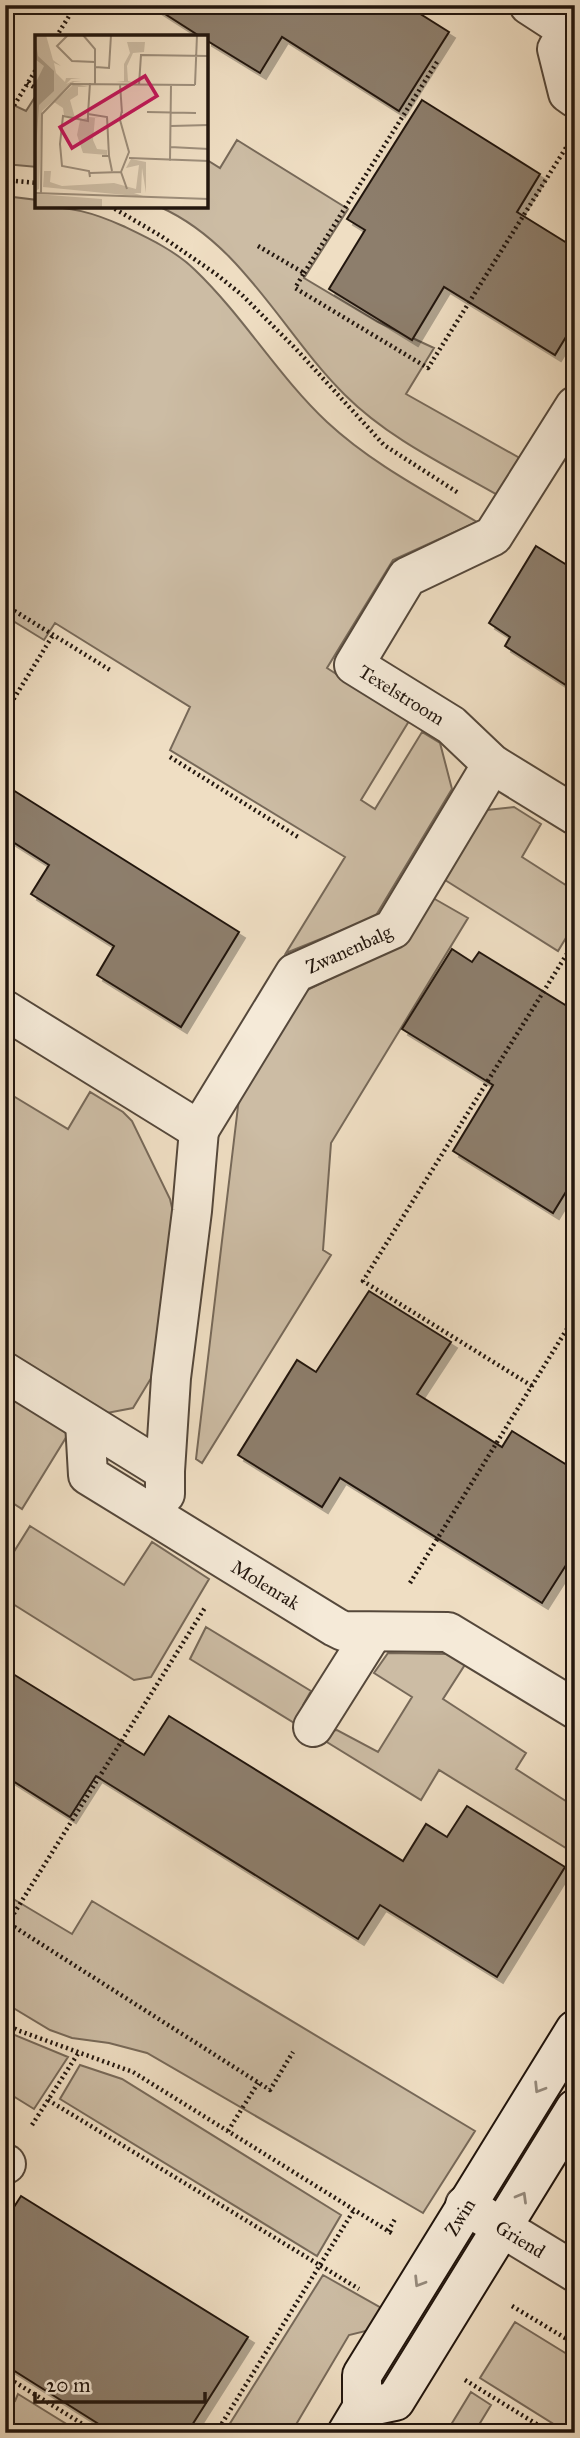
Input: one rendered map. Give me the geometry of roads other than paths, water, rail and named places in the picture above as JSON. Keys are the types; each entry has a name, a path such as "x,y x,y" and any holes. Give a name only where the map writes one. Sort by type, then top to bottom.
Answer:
{"street":[{"path":"529,5 572,26 557,49 568,93 575,98"},
{"name":"Texelstroom","path":"492,764 451,725 354,665 407,577 493,536 575,405"},
{"path":"492,764 575,815"},
{"name":"Zwanenbalg","path":"165,1471 171,1378 192,1211 199,1130 295,973 393,929 492,764"},
{"path":"5,1010 199,1130"},
{"path":"5,1372 165,1471 165,1523"},
{"name":"Molenrak","path":"85,1422 88,1475 335,1627 344,1631 448,1632 575,1710"},
{"path":"313,1727 373,1632"},
{"name":"Zwin","path":"355,2420 362,2375 575,2030"},
{"name":"Zwin","path":"355,2420 395,2401 575,2109"},
{"name":"Griend","path":"466,2205 575,2272"}]}
